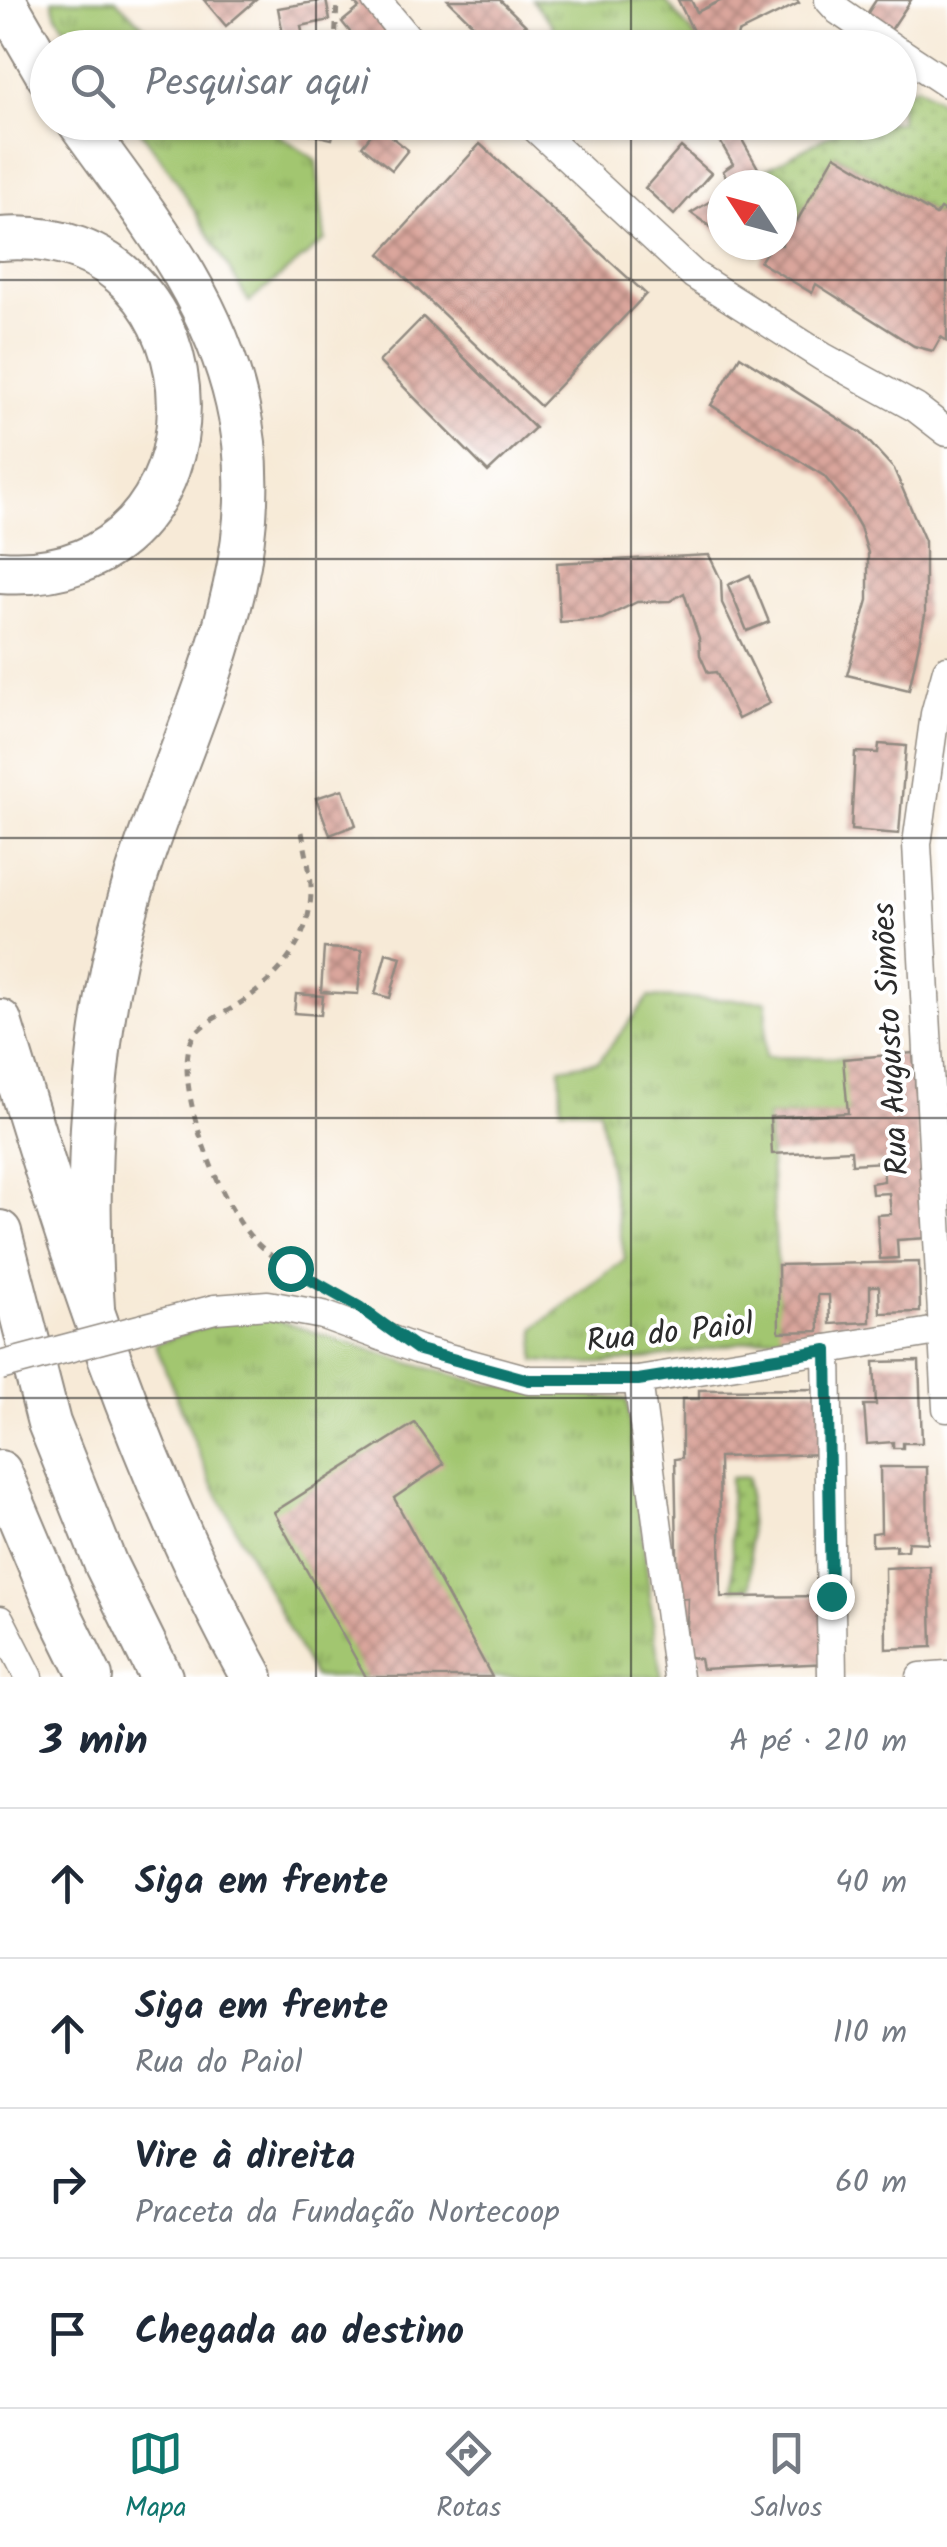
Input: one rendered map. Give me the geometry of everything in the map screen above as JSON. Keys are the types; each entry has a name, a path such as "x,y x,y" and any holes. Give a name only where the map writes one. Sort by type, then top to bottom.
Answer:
{"highway":[{"path":"4,0 30,45"},
{"path":"92,140 156,226 205,308 238,404 247,486 244,541 229,608 130,895 116,948 102,1034 93,1138 89,1251 93,1308"},
{"path":"0,239 50,240 76,249 122,277 150,307 162,329 178,370 181,400 179,430 162,487 126,530 82,559 60,567 0,572"},
{"path":"0,1021 40,1154 154,1476 204,1587 252,1677"},
{"path":"0,1232 50,1424"},
{"path":"0,1326 50,1424 106,1566 161,1677"},
{"path":"0,1472 60,1616 91,1677"}],"street":[{"path":"376,0 401,30"},
{"path":"829,0 867,30"},
{"path":"917,63 947,83"},
{"path":"548,140 694,275 823,357 916,408 947,432"},
{"path":"916,408 947,405"},
{"name":"Rua Augusto Simões","path":"947,670 936,714 918,844 947,1408"},
{"name":"Rua do Paiol","path":"0,1366 214,1309 268,1305 323,1314 419,1350 529,1380 638,1380 944,1330"},
{"path":"827,1350 832,1677"},
{"path":"638,1380 678,1677"},
{"path":"0,1620 29,1677"},
{"path":"922,1677 947,1674"}],"path":[{"path":"335,30 336,0"},
{"path":"302,832 311,886 307,918 294,950 280,974 260,991 204,1025 192,1038 186,1062 194,1115 226,1199 249,1235 269,1254 325,1288"}],"green space":[{"path":"52,0 116,0 148,30 67,30"},
{"path":"532,0 665,0 689,30 554,30"},
{"path":"917,86 937,99 947,112 947,213 940,209 936,215 836,155 797,221 797,170 765,170 820,140 917,140"},
{"path":"147,140 286,140 316,160 325,240 249,302 175,178"},
{"path":"649,997 767,1001 765,1057 918,1059 918,1081 892,1082 851,1114 767,1117 782,1335 628,1361 535,1361 535,1328 625,1259 599,1109 561,1108 560,1068 599,1061"},
{"path":"265,1316 486,1384 627,1400 662,1677 314,1677 210,1480 155,1344 221,1321"},
{"path":"748,1477 751,1588 733,1589 730,1478"}],"building":[{"path":"204,0 256,0 226,26"},
{"path":"326,0 330,20 301,26 302,30 282,30 278,8"},
{"path":"352,0 364,0 389,30 348,30 342,22 359,8"},
{"path":"448,0 500,0 531,30 479,30"},
{"path":"678,0 691,0 697,12 722,0 799,3 744,30 692,30"},
{"path":"876,0 911,0 891,30 867,14"},
{"path":"367,140 396,140 408,150 392,170 362,146"},
{"path":"719,140 742,140 758,168 724,170 733,164"},
{"path":"480,144 646,294 540,406 380,254"},
{"path":"681,147 708,170 707,178 674,215 645,188"},
{"path":"835,155 936,215 940,209 947,213 947,341 941,337 933,351 914,346 816,284 812,293 760,262 797,260 797,221"},
{"path":"707,203 707,224 691,213"},
{"path":"423,317 535,428 488,472 379,362"},
{"path":"740,356 861,433 894,469 925,541 925,615 909,690 847,675 868,600 868,553 860,527 824,476 711,405"},
{"path":"709,555 721,580 722,603 770,703 738,719 716,672 708,673 700,655 699,638 684,593 670,601 637,602 602,619 560,622 557,563"},
{"path":"750,575 769,622 747,631 728,585"},
{"path":"879,744 906,746 899,834 851,830 855,752 878,753"},
{"path":"343,789 356,825 330,835 316,798"},
{"path":"324,948 362,950 358,994 321,992"},
{"path":"386,953 401,957 390,998 375,994"},
{"path":"296,994 323,996 321,1015 294,1013"},
{"path":"913,1053 927,1238 897,1240 898,1258 880,1259 877,1215 891,1214 889,1193 872,1194 871,1183 884,1181 883,1162 852,1164 851,1150 772,1154 770,1117 848,1113 843,1059"},
{"path":"919,1262 920,1312 880,1313 879,1286 870,1286 870,1322 830,1324 829,1295 818,1295 819,1331 779,1332 778,1265"},
{"path":"919,1361 922,1443 903,1443 903,1448 893,1448 893,1442 867,1444 864,1405 876,1405 874,1362"},
{"path":"826,1389 828,1454 719,1457 721,1597 831,1596 829,1663 702,1669 700,1659 686,1656 688,1598 678,1599 675,1459 682,1458 682,1399 699,1399 699,1390"},
{"path":"415,1423 444,1464 394,1498 492,1677 366,1677 274,1512"},
{"path":"880,1467 927,1467 928,1543 908,1542 907,1550 896,1551 896,1545 872,1546 872,1533 881,1532"},
{"path":"930,1566 932,1647 886,1649 885,1568"}],"route":[{"path":"290,1268 359,1307 419,1350 529,1380 638,1380 827,1350 831,1596"}]}
